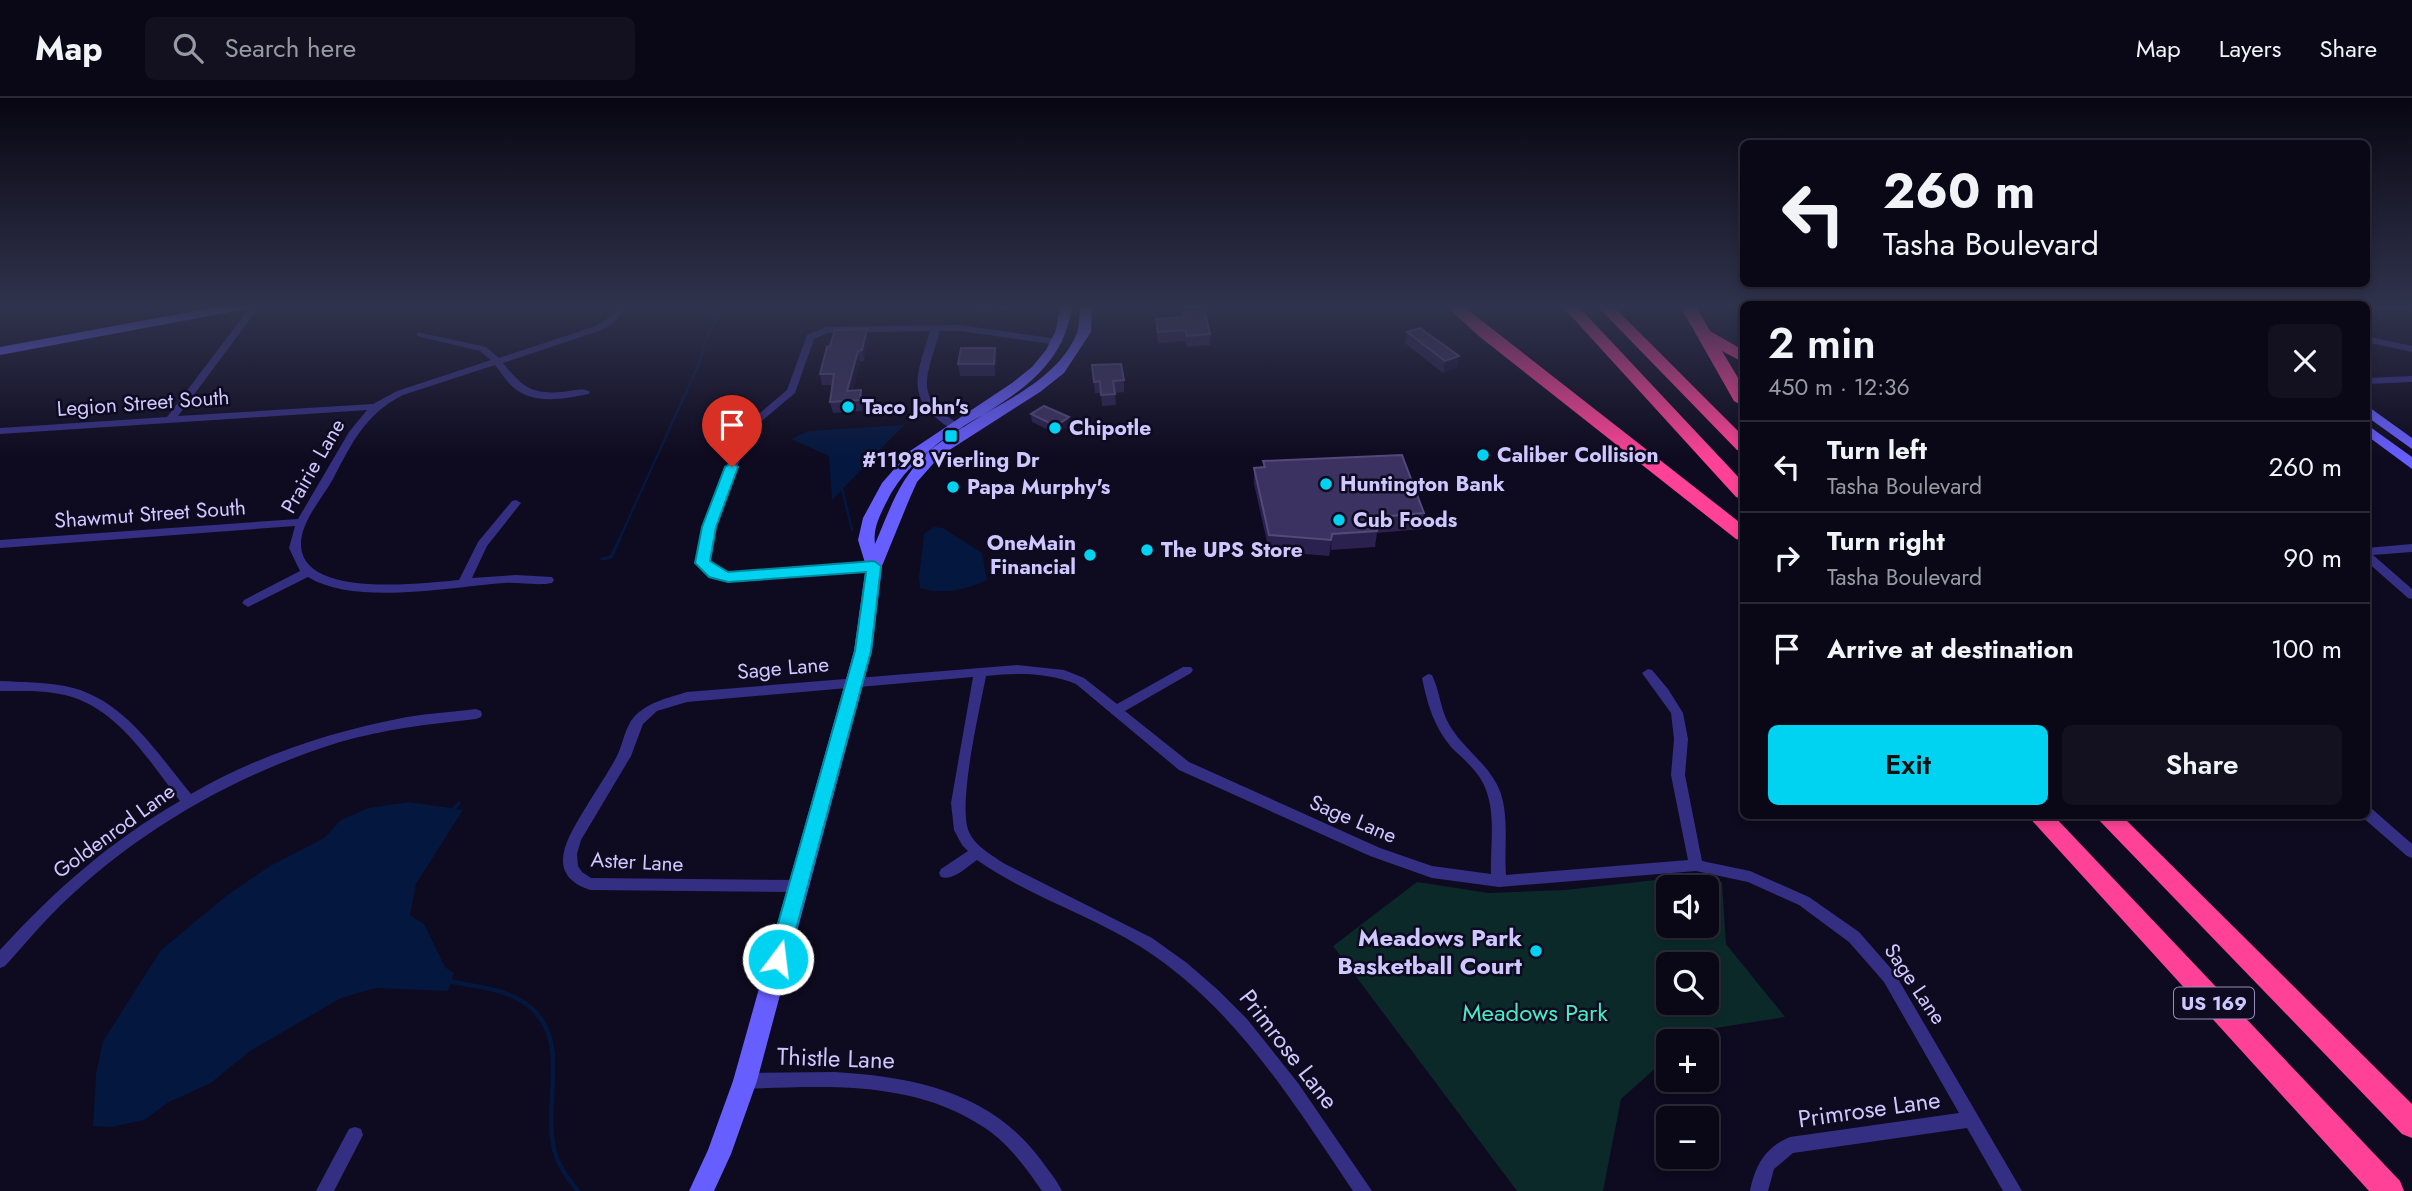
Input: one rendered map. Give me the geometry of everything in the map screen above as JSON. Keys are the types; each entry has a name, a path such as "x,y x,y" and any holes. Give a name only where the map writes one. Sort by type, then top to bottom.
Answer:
{"highway":[{"path":"1515,357 1740,533"},
{"path":"1617,357 1740,490"},
{"path":"1655,357 1740,443"},
{"path":"1717,357 1740,396"},
{"name":"US 169","path":"2043,819 2389,1191"},
{"name":"US 169","path":"2110,819 2412,1124"}],"street":[{"path":"170,420 217,357"},
{"path":"492,357 516,386 529,395 551,396 585,392"},
{"name":"Prairie Lane","path":"306,573 298,563 295,550 302,522 372,407 400,393 512,357"},
{"path":"803,357 792,391 746,429 709,527 702,563 714,573 728,577 874,566"},
{"path":"928,357 921,394 934,414 960,429"},
{"path":"701,1191 719,1154 745,1081 863,651 874,566 910,480 960,429 1030,375 1045,357"},
{"path":"874,566 866,541 867,527 884,490 907,462 1044,382 1059,370 1068,357"},
{"path":"2370,381 2412,379"},
{"name":"Legion Street South","path":"0,432 372,407"},
{"path":"2370,413 2412,445"},
{"path":"2370,431 2412,464"},
{"path":"464,582 482,545 516,503"},
{"name":"Shawmut Street South","path":"0,544 302,522"},
{"path":"2370,553 2412,548"},
{"path":"2370,558 2412,595"},
{"path":"248,603 306,573 326,582 351,588 548,580"},
{"name":"Sage Lane","path":"644,714 662,704 687,697 1017,668 1060,673 1098,693 1164,753 1207,778 1405,864 1453,877 1499,881 1696,865 1726,870 1776,887 1829,916 1854,937 1883,969 1906,1003 1972,1119"},
{"path":"1117,710 1187,670"},
{"name":"Primrose Lane","path":"980,672 957,808 966,840 976,852 1006,872 1147,943 1211,992 1270,1058 1363,1191"},
{"path":"1648,673 1677,713 1681,739 1678,775 1696,865"},
{"path":"1428,678 1443,727 1490,784 1498,815 1496,849 1499,881"},
{"path":"0,686 57,687 87,695 115,711 188,801"},
{"name":"Aster Lane","path":"644,714 633,730 624,756 574,839 569,853 572,873 579,880 590,884 798,886"},
{"name":"Goldenrod Lane","path":"0,961 69,888 133,837 188,801 273,759 345,734 419,719 476,715"},
{"path":"2370,815 2412,852"},
{"path":"946,873 976,852"},
{"name":"Thistle Lane","path":"745,1081 881,1081 917,1087 950,1098 1006,1131 1029,1155 1053,1191"},
{"path":"1972,1119 2013,1191"},
{"name":"Primrose Lane","path":"1759,1191 1762,1171 1772,1155 1790,1145 1972,1119"},
{"path":"325,1191 355,1135"}],"green space":[{"name":"Meadows Park","path":"1656,880 1656,938 1719,938 1719,882 1722,882 1726,944 1785,1017 1710,1029 1656,1029 1656,1068 1621,1099 1603,1191 1517,1191 1333,946 1417,882 1489,893 1565,890"}],"water":[{"path":"904,425 832,500 829,456 791,439 808,431"},
{"path":"934,527 943,528 982,553 987,580 954,590 920,588 924,534"},
{"path":"410,802 463,810 416,884 410,915 424,924 445,967 454,973 448,991 376,988 341,998 250,1051 211,1083 169,1102 144,1120 112,1127 93,1126 96,1074 103,1041 161,950 226,896 270,866 324,838 341,820 368,808"}],"building":[{"path":"824,357 856,357 847,391 861,390 860,400 830,402 834,374 820,374"},
{"path":"959,357 994,357 994,364 958,364"},
{"path":"1440,357 1456,357 1445,361"},
{"path":"1121,364 1124,380 1113,381 1115,394 1101,395 1100,381 1094,382 1092,365"},
{"path":"1044,406 1069,417 1056,426 1031,414"},
{"name":"Cub Foods","path":"1402,455 1424,513 1379,517 1377,531 1332,534 1331,540 1269,535 1254,468 1265,467 1263,461"}],"waterway":[{"path":"619,540 700,357"},
{"path":"842,488 852,530"},
{"path":"602,559 611,557 620,538"},
{"path":"452,811 459,803"},
{"path":"447,981 507,994 525,1003 539,1017 548,1032 552,1050 551,1126 554,1151 562,1169 578,1191"}],"place":[{"name":"Taco John's","path":"848,407"},
{"name":"Chipotle","path":"1055,428"},
{"name":"#1198 Vierling Dr","path":"951,436"},
{"name":"Caliber Collision","path":"1483,455"},
{"name":"Huntington Bank","path":"1326,484"},
{"name":"Papa Murphy's","path":"953,487"},
{"name":"Cub Foods","path":"1339,520"},
{"name":"The UPS Store","path":"1147,550"},
{"name":"OneMain Financial","path":"1090,555"},
{"name":"Meadows Park Basketball Court","path":"1536,951"}],"route":[{"path":"732,467 709,527 702,563 714,573 728,577 874,566 863,651 778,959"}]}
